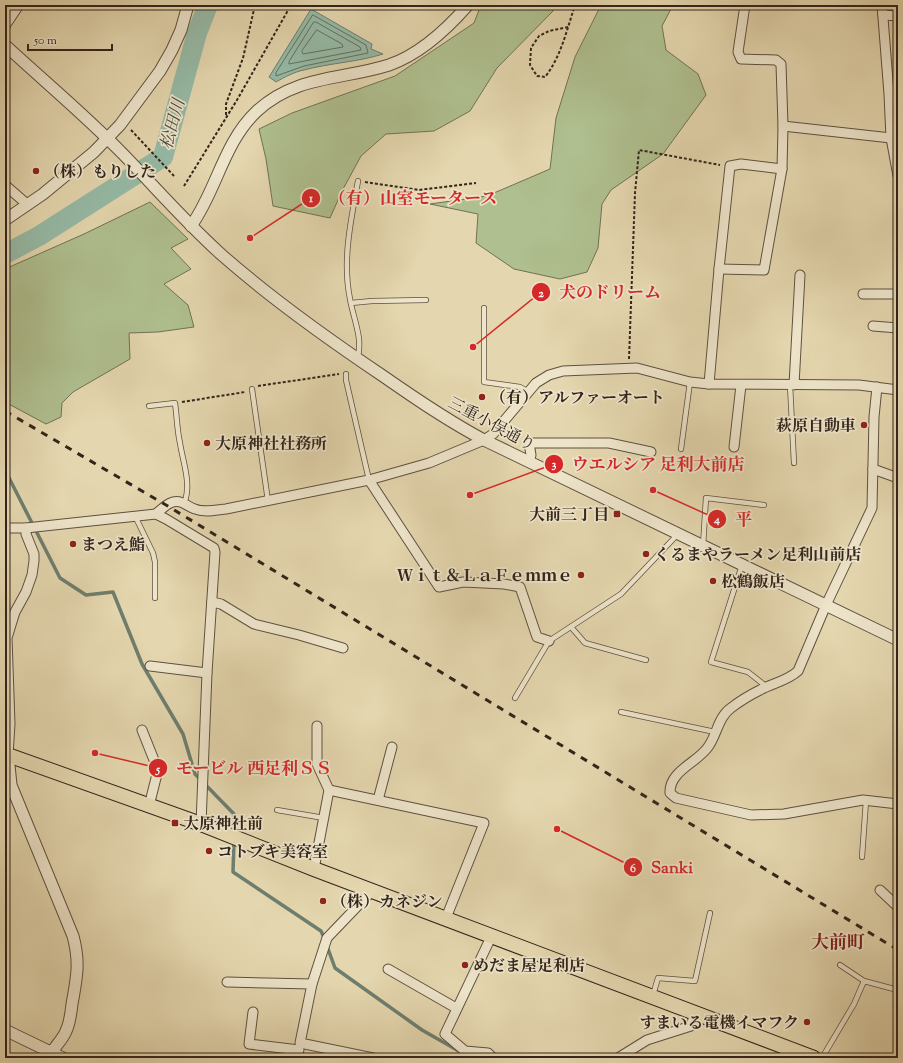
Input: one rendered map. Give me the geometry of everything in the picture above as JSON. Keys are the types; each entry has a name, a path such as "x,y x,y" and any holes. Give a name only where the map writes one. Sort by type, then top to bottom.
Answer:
{"main road":[{"path":"7,755 202,824 314,869 373,890 814,1058"}],"street":[{"path":"5,26 19,5"},
{"path":"5,220 28,205 76,167 108,139 120,125 160,71 172,50 181,30 188,5"},
{"path":"191,226 203,207 221,165 236,136 257,111 283,92 310,82 377,68 401,60 439,35 468,5"},
{"path":"719,269 764,270 782,169 783,126 781,64 776,60 741,59 738,52 745,5"},
{"path":"882,5 891,138 898,176"},
{"path":"883,15 898,16"},
{"path":"5,45 108,139"},
{"path":"783,126 885,139 891,138"},
{"name":"三重小俣通り","path":"108,139 191,226 222,255 275,300 357,359 450,421 484,440 529,462 898,640"},
{"path":"709,384 730,166 740,164 782,169"},
{"path":"5,185 28,205"},
{"path":"792,385 800,275"},
{"path":"863,294 898,294"},
{"path":"872,326 898,328"},
{"path":"156,514 166,505 173,502 184,504 194,509 207,511 268,501 370,480 429,463 484,440 493,434 536,383 549,375 563,371 637,368 690,382 709,384 859,385 898,390"},
{"path":"734,447 741,385"},
{"path":"878,387 874,417 872,508 826,606 798,671 792,677 767,687 730,708 723,717 708,747 676,776 670,785 670,793 676,798 751,815 784,814 866,801 898,804"},
{"path":"529,462 531,455 530,442 609,444 651,452"},
{"path":"873,469 898,478"},
{"path":"370,480 439,587 463,582 504,584 520,587 537,637 549,641"},
{"path":"5,528 26,528 156,514 166,518 214,548 215,552 207,673 202,824"},
{"path":"26,528 26,534 34,554 34,561 32,575 26,592 15,612 7,638 10,724 7,755 11,785 73,936 78,962 78,975 69,1023 65,1033 51,1055"},
{"path":"212,602 221,604 254,624 299,634 343,648"},
{"path":"150,666 207,673"},
{"path":"314,869 329,790 317,764 317,726"},
{"path":"142,730 158,770 149,806"},
{"path":"378,800 392,748"},
{"path":"329,790 484,823 446,918"},
{"path":"299,1051 312,984 327,938 373,890"},
{"path":"880,890 898,907"},
{"path":"492,935 444,1034 465,1051 488,1053 493,1058"},
{"path":"388,969 456,1008"},
{"path":"227,982 312,984"},
{"path":"253,1012 249,1044 299,1051 373,1058"},
{"path":"618,1058 647,1040 691,1026 695,1013"},
{"path":"5,1030 51,1055 63,1058"}],"lane":[{"path":"357,359 360,351 360,343 351,304 347,276 347,258 352,214 358,181"},
{"path":"351,304 372,301 426,300"},
{"path":"484,308 484,382 520,387 529,392"},
{"path":"346,374 346,380 370,480"},
{"path":"681,449 690,382"},
{"path":"792,385 794,463"},
{"path":"252,389 268,501"},
{"path":"150,406 175,403 180,442 187,478 187,496 184,504"},
{"path":"703,546 706,498 764,505"},
{"path":"135,516 153,553 155,562 155,598"},
{"path":"515,698 549,641 621,594 678,534"},
{"path":"742,565 711,662 748,672 767,687"},
{"path":"572,627 585,642 646,660"},
{"path":"621,712 715,732"},
{"path":"862,857 866,801"},
{"path":"277,810 324,818"},
{"path":"652,997 658,978 695,981 710,913"},
{"path":"840,965 864,981 894,989"},
{"path":"822,1058 854,1004 864,981"}],"path":[{"path":"226,117 226,104 243,58 254,5"},
{"path":"184,186 291,5"},
{"path":"568,27 549,31 539,36 531,48 530,65 538,76 545,77 551,70 568,27 575,5"},
{"path":"130,129 174,176"},
{"path":"628,368 635,193 639,150 730,166"},
{"path":"358,181 419,190 476,183"}],"shaded area":[{"path":"481,5 555,5 553,11 497,68 470,111 434,131 386,134 361,156 342,191 330,218 273,206 266,159 259,129 292,113 395,76 474,23"},
{"path":"601,5 673,5 662,26 666,50 698,74 706,95 663,154 611,190 602,204 598,248 587,272 560,279 514,269 476,243 478,214 430,204 487,196 550,169 556,118 575,57"},
{"path":"150,202 188,239 171,248 191,269 164,284 188,305 194,327 158,332 129,333 130,359 73,392 62,403 61,417 46,424 5,402 5,269 84,234"}],"water":[{"path":"311,9 372,44 371,49 383,54 300,71 276,82 269,77"}],"waterway":[{"name":"松田川","path":"5,254 39,236 163,157 197,33 208,5"},
{"path":"5,470 60,578 86,595 113,592 142,664 183,734 195,774 234,814 234,834"},
{"path":"234,840 233,872 321,931 325,940"},
{"path":"327,946 335,968 422,1030 471,1058"}],"railway":[{"path":"5,411 166,505 898,950"}],"place":[{"name":"（株）もりした","path":"36,171"},
{"name":"（有）山室モータース","path":"250,238"},
{"name":"犬のドリーム","path":"473,347"},
{"name":"（有）アルファーオート","path":"482,397"},
{"name":"萩原自動車","path":"864,425"},
{"name":"大原神社社務所","path":"207,443"},
{"name":"平","path":"653,490"},
{"name":"ウエルシア 足利大前店","path":"470,495"},
{"name":"大前三丁目","path":"617,514"},
{"name":"まつえ鮨","path":"73,544"},
{"name":"くるまやラーメン足利山前店","path":"646,554"},
{"name":"Ｗｉｔ＆ＬａＦｅｍｍｅ","path":"581,575"},
{"name":"松鶴飯店","path":"713,581"},
{"name":"モービル 西足利ＳＳ","path":"95,753"},
{"name":"大原神社前","path":"175,823"},
{"name":"Sanki","path":"557,829"},
{"name":"コトブキ美容室","path":"209,851"},
{"name":"（株）カネジン","path":"323,901"},
{"name":"めだま屋足利店","path":"465,965"},
{"name":"すまいる電機イマフク","path":"807,1022"}],"district":[{"name":"大前町","path":"838,942"}]}
